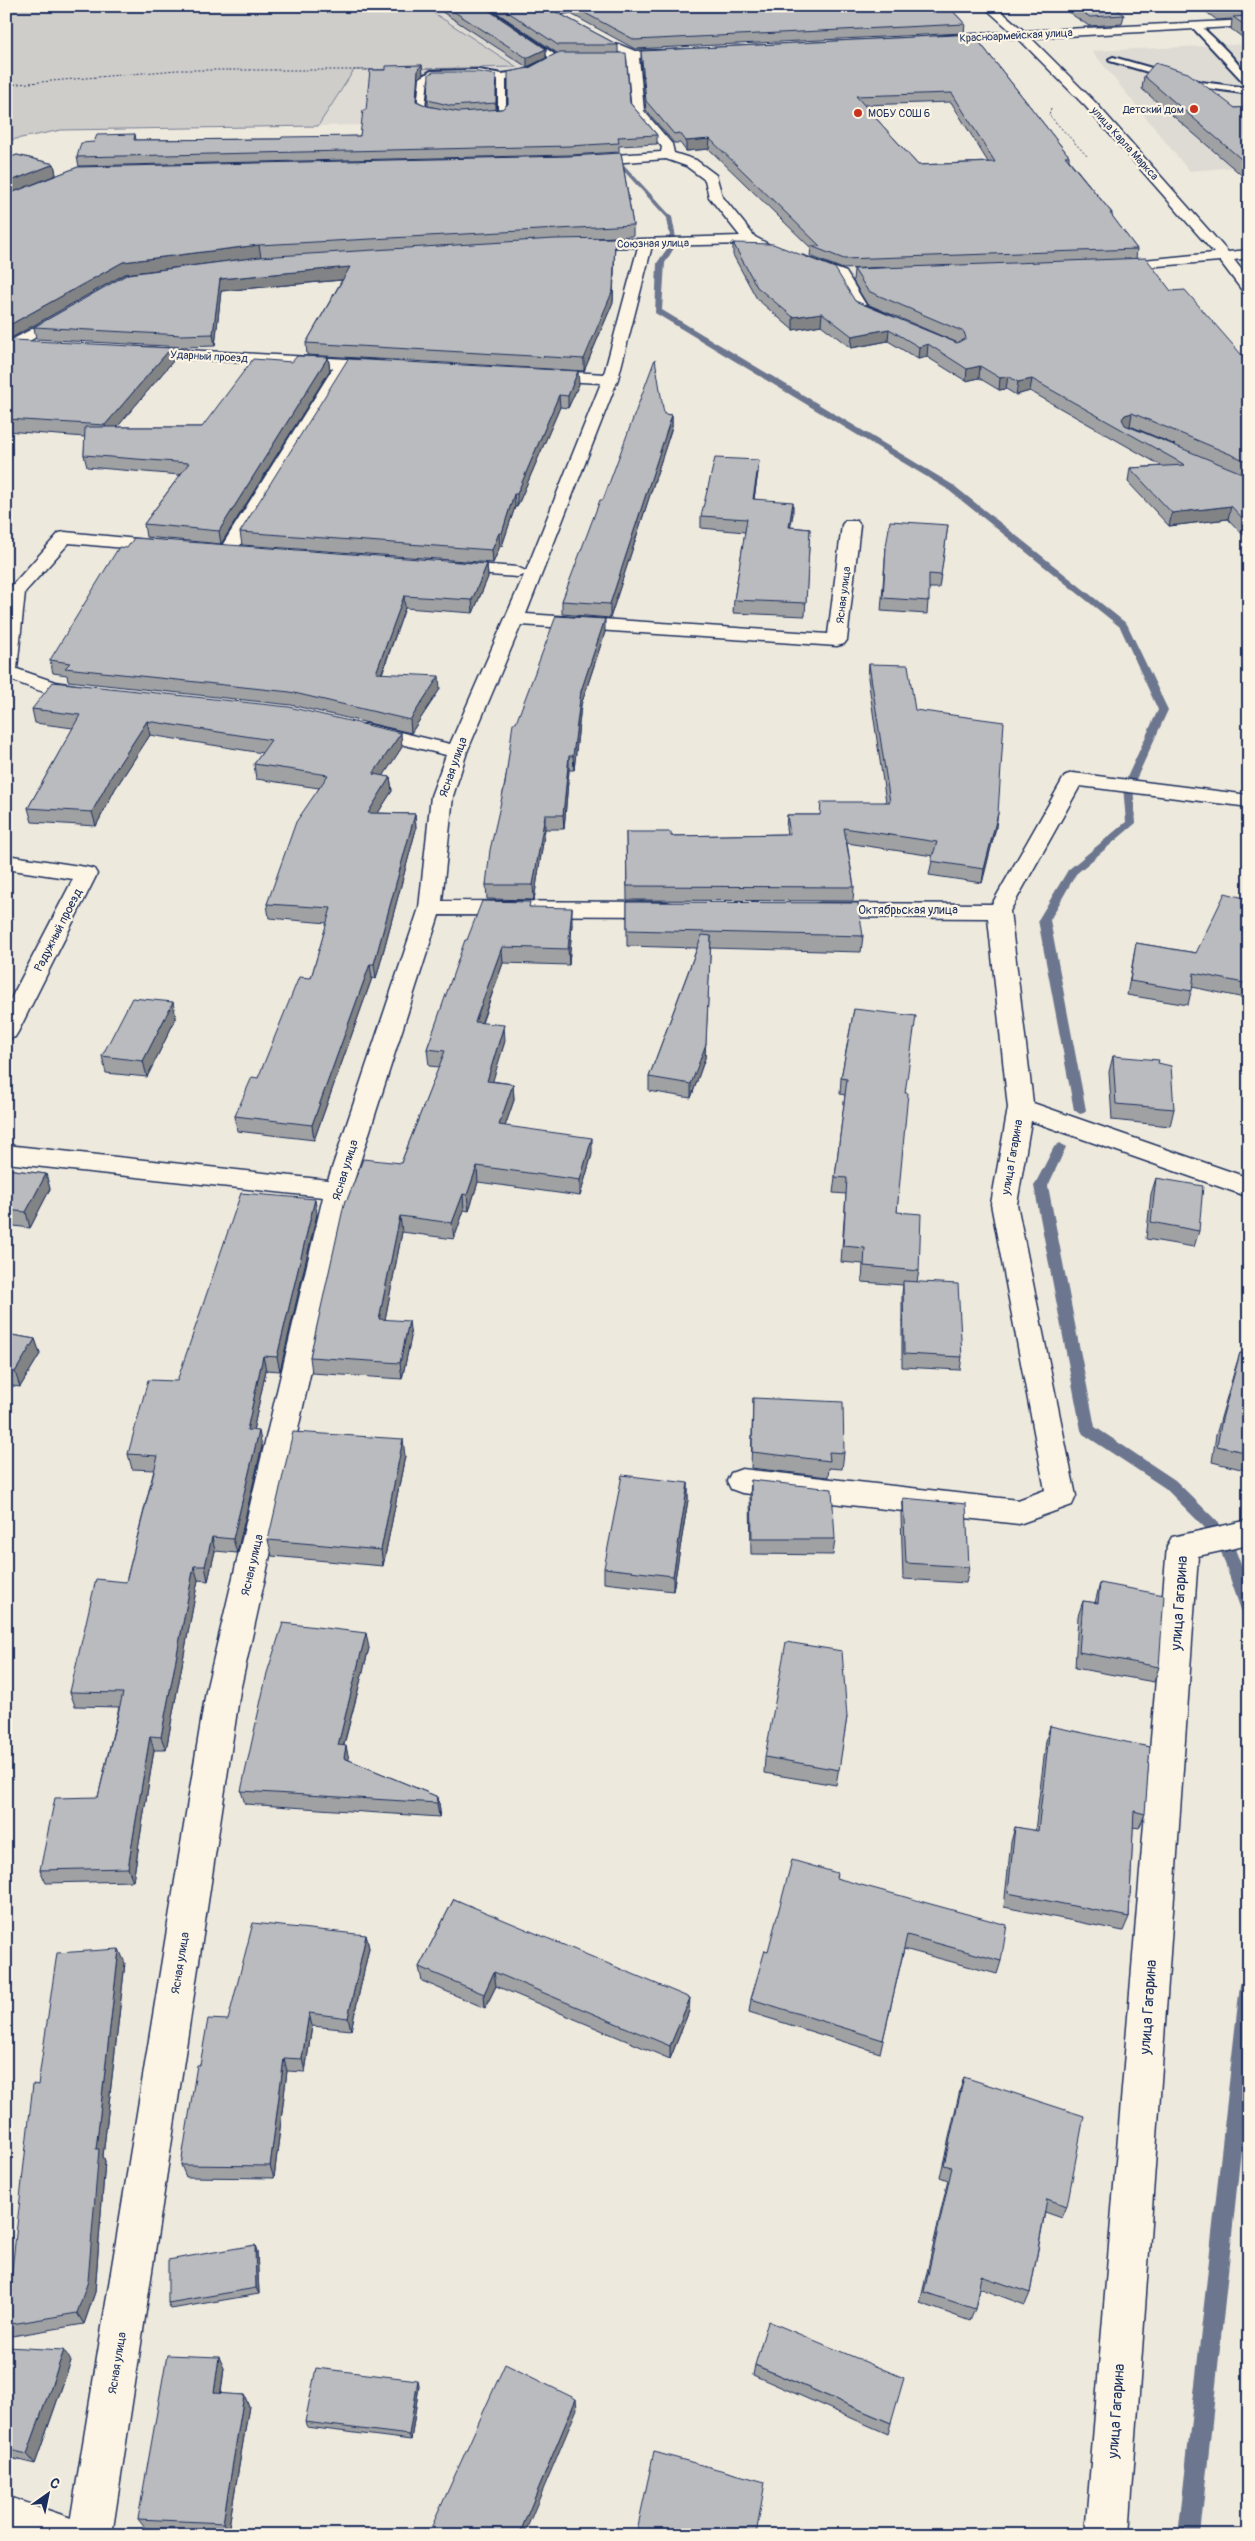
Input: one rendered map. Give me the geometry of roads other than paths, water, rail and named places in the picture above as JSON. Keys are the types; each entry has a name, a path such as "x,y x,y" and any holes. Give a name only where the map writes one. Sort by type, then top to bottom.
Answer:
{"street":[{"path":"547,9 595,6"},
{"name":"улица Карла Маркса","path":"988,6 1022,34 1099,114 1225,256 1249,290"},
{"path":"547,9 576,24"},
{"name":"Красноармейская улица","path":"927,39 1249,23"},
{"path":"609,42 633,56 692,52"},
{"path":"633,56 638,112 668,147 667,155"},
{"path":"570,162 667,155 691,163 711,178 716,197 750,240 841,275 861,275"},
{"name":"Союзная улица","path":"564,245 750,240"},
{"name":"Ясная улица","path":"90,2535 223,1691 338,1190 430,908 442,796 457,752 513,620 610,379 646,243"},
{"path":"1096,268 1249,254"},
{"path":"841,275 860,308 895,323"},
{"path":"11,347 83,305"},
{"path":"11,347 45,347"},
{"name":"Ударный проезд","path":"124,352 393,367"},
{"path":"227,552 344,364"},
{"path":"531,374 610,379"},
{"name":"Ясная улица","path":"513,620 837,640 851,526"},
{"path":"109,694 52,688 6,672 11,591 65,537 189,548"},
{"path":"208,550 247,553"},
{"path":"437,566 517,572"},
{"path":"346,726 457,752"},
{"path":"999,911 1073,779 1249,801"},
{"name":"Радужный проезд","path":"6,862 86,874 6,1032"},
{"path":"430,908 685,909"},
{"name":"Октябрьская улица","path":"803,909 999,911"},
{"name":"улица Гагарина","path":"742,1481 1019,1512 1061,1496 1004,1204 1021,1108 999,911"},
{"path":"1021,1108 1249,1188"},
{"path":"6,1154 338,1190"},
{"name":"улица Гагарина","path":"1107,2535 1184,1546 1249,1532"},
{"path":"6,2518 58,2535"}],"lane":[{"path":"451,116 432,114 420,108 424,78 441,74 479,73 502,78 525,73 560,58 477,6"},
{"path":"1196,26 1224,54 1249,85"},
{"path":"616,58 633,56"},
{"path":"1113,59 1200,84 1249,91"},
{"path":"470,116 502,113 502,78"}],"waterway":[{"path":"612,155 670,218 674,243 661,263 658,311 950,487 1124,626 1163,710 1128,786 1131,823 1072,872 1044,920 1080,1110"},
{"path":"1060,1147 1041,1186 1088,1430 1170,1484 1224,1537 1249,1610"},
{"path":"1189,2535 1249,1985"}],"place":[{"name":"Детский дом","path":"1194,109"},
{"name":"МОБУ СОШ 6","path":"858,113"}]}
